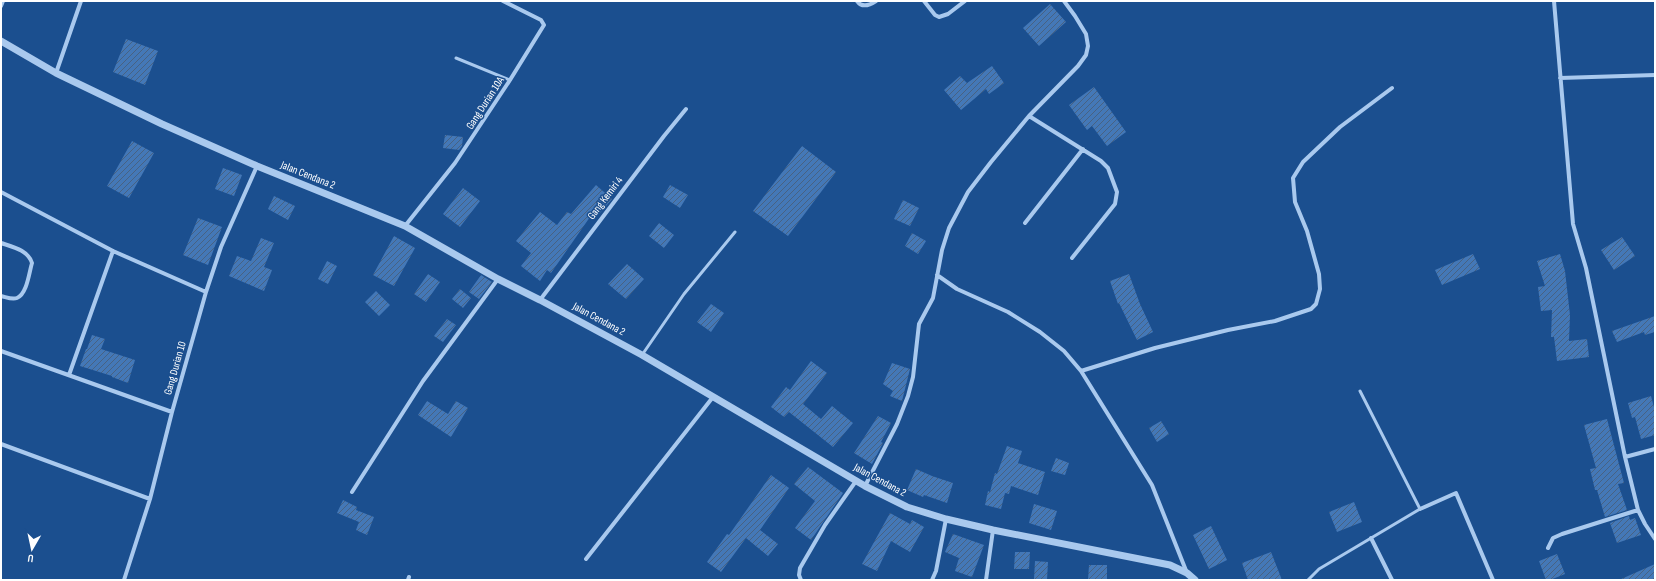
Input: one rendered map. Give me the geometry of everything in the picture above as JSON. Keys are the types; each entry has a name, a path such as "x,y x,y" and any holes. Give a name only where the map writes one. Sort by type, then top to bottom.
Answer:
{"street":[{"path":"1,6 3,1"},
{"path":"56,73 81,1"},
{"name":"Gang Durian 10A","path":"405,226 456,163 544,25 541,20 503,1"},
{"path":"857,1 860,4 866,5 876,1"},
{"path":"924,1 935,15 939,17 948,14 965,1"},
{"path":"865,486 898,424 908,396 913,377 919,324 933,298 942,250 949,228 968,192 1030,116 1078,66 1086,54 1088,46 1086,34 1064,1"},
{"path":"1554,1 1573,224 1586,268 1625,457 1638,510 1655,539"},
{"name":"Jalan Cendana 2","path":"1,41 56,73 155,120 257,166 405,226 498,279 642,355 856,481 907,507 946,519 993,530 1170,565 1187,573 1195,580"},
{"path":"1560,78 1655,75"},
{"path":"1081,371 1162,346 1228,330 1275,321 1311,308 1316,304 1320,289 1319,274 1307,231 1295,202 1293,178 1303,162 1340,127 1392,88"},
{"name":"Gang Kemiri 4","path":"540,300 686,109"},
{"path":"1030,116 1084,149 1108,168 1118,192 1115,204 1072,258"},
{"path":"1025,223 1084,149"},
{"name":"Gang Durian 10","path":"124,580 150,499 172,412 206,292 221,247 257,166"},
{"path":"1,192 113,251 206,292"},
{"path":"1,243 22,250 28,255 32,263 23,292 17,298 1,296"},
{"path":"69,375 113,251"},
{"path":"938,275 957,288 1008,312 1040,332 1064,351 1081,371 1152,485 1187,573"},
{"path":"352,492 423,381 498,279"},
{"path":"1,351 172,412"},
{"path":"586,559 713,397"},
{"path":"1,444 150,499"},
{"path":"1625,457 1655,449"},
{"path":"801,580 799,575 800,568 825,525 856,481"},
{"path":"1420,509 1456,493 1493,580"},
{"path":"1548,548 1553,538 1562,534 1638,510"},
{"path":"932,580 936,571 946,519"},
{"path":"986,580 993,530"},
{"path":"1371,538 1392,580"}],"lane":[{"path":"456,58 510,80"},
{"path":"642,355 684,294 735,232"},
{"path":"1308,580 1319,569 1420,509 1360,391"}],"building":[{"path":"1050,4 1066,22 1039,46 1023,28"},
{"path":"126,39 158,51 145,85 113,72"},
{"path":"992,66 1004,83 989,94 986,89 961,110 944,90 960,76 967,83"},
{"path":"1094,87 1126,132 1107,146 1092,126 1087,130 1069,105"},
{"path":"445,135 463,137 462,146 459,150 443,148"},
{"path":"132,141 154,153 129,198 107,186"},
{"path":"802,146 836,172 788,236 753,211"},
{"path":"223,168 242,175 234,196 215,189"},
{"path":"596,185 612,199 594,220 590,217 551,273 547,270 540,281 521,266 531,253 516,241 540,212 557,225 567,212 571,214"},
{"path":"670,185 688,195 680,208 663,197"},
{"path":"463,188 480,201 460,227 443,214"},
{"path":"274,196 295,206 288,220 268,209"},
{"path":"903,200 919,208 910,226 894,219"},
{"path":"198,218 222,227 208,265 183,255"},
{"path":"659,223 674,235 664,248 649,236"},
{"path":"912,233 926,241 918,254 905,246"},
{"path":"394,236 415,248 394,286 373,275"},
{"path":"1622,237 1635,256 1614,270 1601,250"},
{"path":"261,238 274,243 264,267 272,270 264,291 229,276 237,256 251,261"},
{"path":"1473,254 1480,269 1442,285 1435,270"},
{"path":"1560,254 1565,271 1570,315 1569,341 1587,339 1589,357 1557,361 1554,337 1551,337 1552,310 1541,311 1538,287 1545,286 1537,261"},
{"path":"327,261 337,266 328,284 318,279"},
{"path":"627,264 644,279 626,299 608,284"},
{"path":"428,274 440,282 426,302 414,294"},
{"path":"1129,274 1140,304 1153,332 1137,340 1119,303 1118,304 1110,281"},
{"path":"481,275 492,282 479,299 469,292"},
{"path":"460,289 471,298 463,308 452,299"},
{"path":"376,291 390,305 379,316 365,302"},
{"path":"711,304 724,313 711,332 697,322"},
{"path":"1655,316 1655,332 1645,335 1644,332 1617,342 1612,331"},
{"path":"447,319 456,325 443,342 434,336"},
{"path":"92,335 105,339 101,349 135,360 128,383 112,376 80,366"},
{"path":"811,361 827,373 803,404 821,419 832,406 853,423 833,447 789,412 784,417 771,407 786,387 790,390"},
{"path":"892,363 910,369 902,401 890,396 893,391 883,384"},
{"path":"1651,396 1655,411 1655,435 1641,439 1635,417 1632,418 1628,403"},
{"path":"427,401 448,414 456,401 468,408 451,437 418,415"},
{"path":"878,416 891,423 872,464 854,453"},
{"path":"1607,419 1624,483 1618,484 1627,510 1605,517 1597,490 1595,490 1590,469 1596,468 1584,425"},
{"path":"1161,421 1169,434 1157,442 1149,428"},
{"path":"1007,446 1022,451 1018,463 1045,472 1038,495 1011,486 1009,494 1005,493 1001,509 985,505 988,491 990,492 995,473 997,474"},
{"path":"1056,458 1069,463 1065,475 1051,471"},
{"path":"808,467 843,493 811,540 795,528 815,501 794,484"},
{"path":"916,469 953,483 947,503 924,495 923,497 907,490"},
{"path":"771,475 789,488 760,530 778,544 768,556 746,538 721,572 707,562 727,534 729,535"},
{"path":"343,500 357,507 356,510 374,517 367,535 356,530 359,522 337,513"},
{"path":"1354,502 1362,522 1337,532 1329,512"},
{"path":"1034,504 1057,511 1051,530 1029,523"},
{"path":"890,513 910,524 912,520 924,527 910,552 891,541 877,571 862,564"},
{"path":"1629,516 1630,520 1635,518 1641,535 1617,543 1610,523"},
{"path":"1211,526 1227,560 1209,569 1193,535"},
{"path":"953,534 984,545 972,577 955,571 959,558 945,552"},
{"path":"1015,552 1030,552 1029,569 1014,569"},
{"path":"1271,552 1282,580 1248,580 1242,563"},
{"path":"1557,554 1565,574 1550,580 1546,580 1539,561"},
{"path":"1035,561 1048,562 1047,580 1034,579"},
{"path":"1655,564 1655,580 1619,580"},
{"path":"1089,565 1107,565 1107,580 1088,580"}]}
